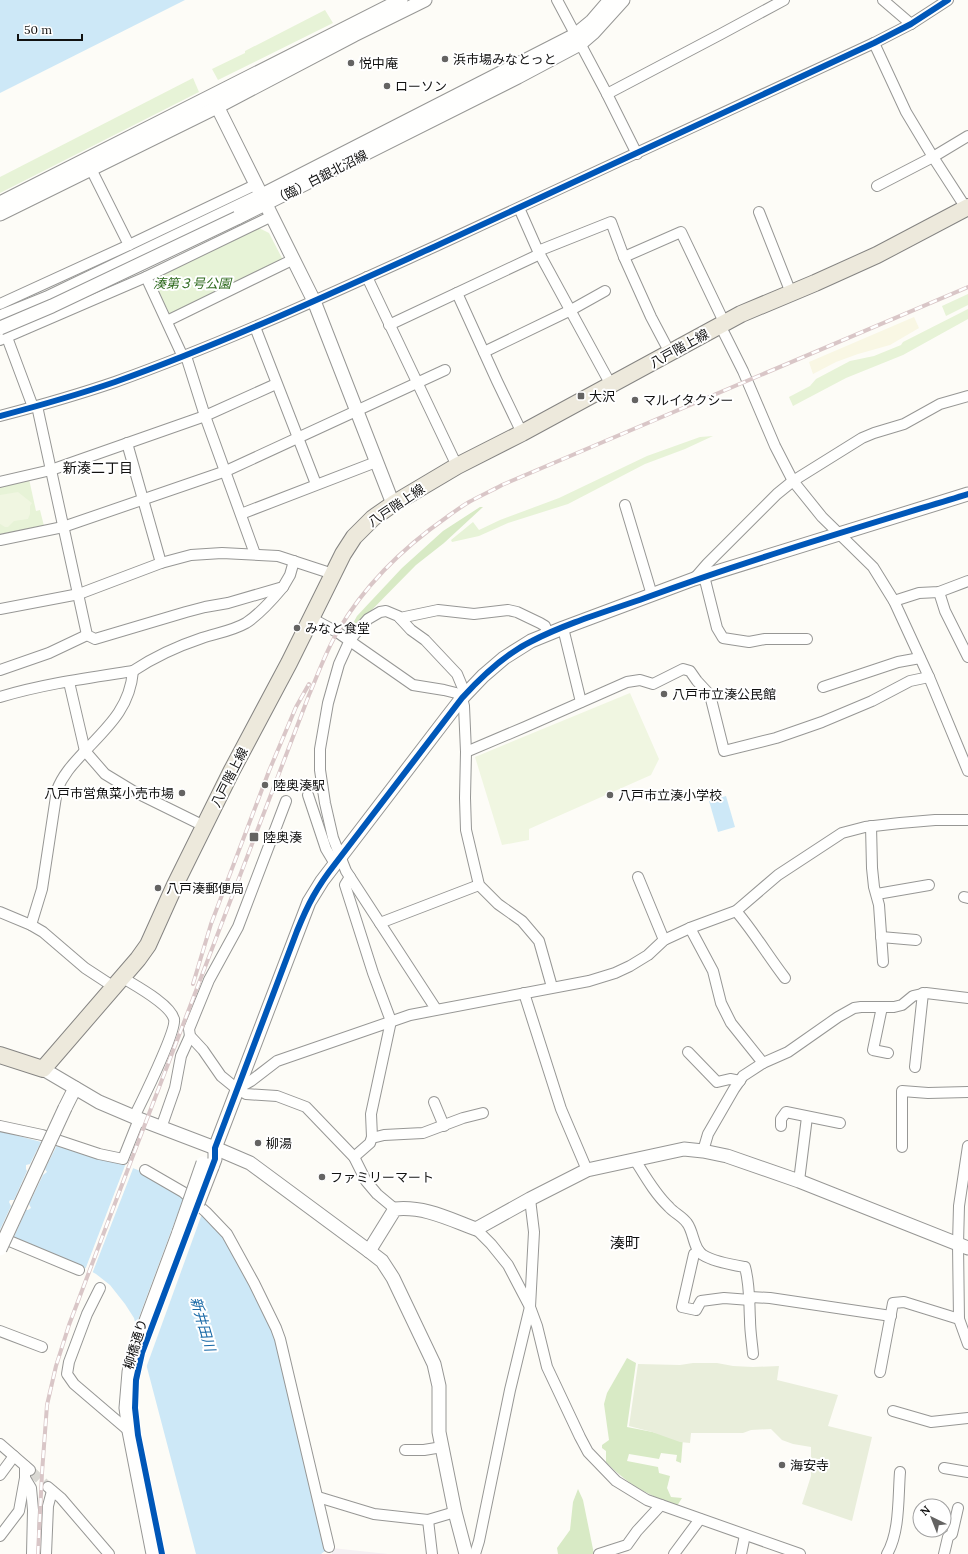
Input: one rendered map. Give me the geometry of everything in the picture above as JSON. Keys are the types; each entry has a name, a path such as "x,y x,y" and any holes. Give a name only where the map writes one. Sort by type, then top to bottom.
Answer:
{"main road":[{"name":"八戸階上線","path":"43,1069 138,959 148,945 204,826 343,554 354,537 373,518 393,504 457,466 611,385 722,323 877,255 967,207"},
{"path":"0,1055 43,1069"}],"street":[{"path":"214,101 401,0"},
{"path":"0,214 89,164 214,101 425,0"},
{"path":"557,0 637,154"},
{"name":"（臨）白銀北沼線","path":"578,39 610,0"},
{"name":"（臨）白銀北沼線","path":"2,335 52,306 594,32 624,0"},
{"path":"607,94 784,0"},
{"path":"883,0 911,24"},
{"path":"0,416 112,383 255,327 637,154 874,43 911,24 948,0"},
{"path":"874,43 906,112 933,158 967,207"},
{"path":"214,101 314,301 393,504"},
{"path":"877,186 933,158 968,136"},
{"path":"0,203 89,164"},
{"path":"89,164 129,245"},
{"path":"0,304 129,245 264,200"},
{"path":"2,335 146,277 264,200"},
{"path":"519,208 539,253 611,385"},
{"path":"759,212 792,293"},
{"name":"（臨）白銀北沼線","path":"0,318 235,214"},
{"path":"389,325 539,253 611,222 624,257 651,317 670,353"},
{"path":"624,257 681,232 792,481 822,517 873,567 894,601 929,677 968,771"},
{"path":"167,321 294,260"},
{"path":"146,277 184,356 242,514 255,554"},
{"path":"367,277 457,466"},
{"path":"484,352 571,310 605,291"},
{"path":"457,293 522,433"},
{"path":"0,318 2,335 35,406 64,527 87,635"},
{"path":"255,327 316,484"},
{"path":"0,540 64,527 226,471 445,370"},
{"path":"0,482 51,470 205,416 276,384"},
{"path":"807,639 765,639 750,642 723,638 699,578 707,564 792,481 862,438 909,422 923,412 940,404 968,396"},
{"path":"127,443 161,563"},
{"path":"242,514 376,462"},
{"name":"柳橋通り","path":"153,1554 129,1431 131,1408 129,1372 134,1353 208,1165 206,1156 214,1148 309,902 322,881 462,692 504,658 531,641 563,628 699,578 968,494"},
{"path":"625,505 652,595"},
{"path":"0,609 79,594 161,563 191,555 222,553 278,556 333,574"},
{"path":"0,697 20,691 133,671 173,650 202,638 233,629 247,622 275,597 290,575 294,562"},
{"path":"894,601 919,593 939,592 968,581"},
{"path":"87,635 95,639 186,612 228,603 283,586"},
{"path":"939,592 945,611 968,657"},
{"path":"337,861 320,770 320,749 328,703 339,664 349,642 368,619 386,610 400,618 411,630 425,640 457,674 464,706 466,752 466,830 479,885 498,904 522,921 540,940 552,987"},
{"path":"400,618 438,610 474,614 508,610 517,612 540,623 545,626 548,634"},
{"path":"311,618 337,632 349,642 412,685 456,693 462,692"},
{"path":"563,628 581,702"},
{"path":"0,670 49,653 87,635"},
{"path":"823,687 898,662 920,658"},
{"path":"466,752 627,682 640,680 653,684 684,669 690,671 710,696 724,751 776,738 822,722 872,701 910,681 929,677"},
{"path":"31,925 42,889 57,790 61,779 74,762 120,711 132,686 133,671"},
{"path":"69,682 85,751 105,774 133,791 204,826"},
{"path":"308,795 326,849 350,878 436,1009"},
{"path":"161,1128 175,1088 181,1056 190,1036 189,1029 209,980 238,927 286,801"},
{"path":"237,1088 251,1081 277,1061 410,1014 589,981 615,973 648,955 664,940 690,928 736,911 778,875 842,833 871,826 935,820 968,820"},
{"path":"871,826 872,868 874,887 879,905 883,962"},
{"path":"638,877 664,940"},
{"path":"350,878 345,885 368,959 391,1021 371,1114 372,1137 370,1143 354,1157"},
{"path":"380,923 479,885"},
{"path":"876,894 929,885"},
{"path":"736,911 755,934 764,951 785,978"},
{"path":"0,912 31,925 43,932 85,968 118,982 163,1005 174,1018 175,1022 166,1048 136,1118 123,1159 99,1154 42,1135 0,1126"},
{"path":"690,928 712,971 721,1003 731,1023 763,1063"},
{"path":"882,938 916,940"},
{"path":"524,993 561,1109 587,1170"},
{"path":"915,1067 923,993"},
{"path":"703,1151 708,1134 743,1076 763,1063 788,1052 838,1017 854,1008 894,1007 902,1005 913,996 923,993 968,998"},
{"path":"882,1007 873,1050 888,1053"},
{"path":"190,1036 203,1050 221,1076 246,1094 277,1096 306,1108 354,1157 366,1181 377,1194 395,1209 409,1208 427,1211 476,1229 491,1244 508,1265 530,1307 537,1326 547,1367 588,1452 616,1481 646,1500 745,1536 800,1554"},
{"path":"688,1052 717,1082 730,1079 740,1081"},
{"path":"43,1069 99,1102 250,1163 382,1261 394,1278 434,1364 439,1386 439,1432 455,1512 466,1554"},
{"path":"0,1249 75,1088"},
{"path":"902,1148 902,1091 928,1093 968,1092"},
{"path":"434,1102 444,1126"},
{"path":"781,1126 781,1119 786,1112 840,1123"},
{"path":"372,1137 422,1133 463,1118 483,1113"},
{"path":"799,1181 807,1116"},
{"path":"968,1146 967,1162 959,1206 963,1246 959,1319 968,1344"},
{"path":"476,1229 587,1170 684,1149 727,1156 799,1181 963,1246"},
{"path":"635,1160 651,1186 670,1208 677,1212 687,1223 699,1251 703,1255 729,1264 745,1267 750,1298 750,1322 753,1354"},
{"path":"145,1170 182,1192 206,1212 227,1234 254,1283 280,1339 330,1547"},
{"path":"475,1554 510,1390 530,1307 534,1232 530,1199"},
{"path":"369,1251 395,1209"},
{"path":"0,1237 79,1270"},
{"path":"699,1251 694,1254 682,1307 696,1310 701,1301 724,1298 770,1298 891,1316"},
{"path":"100,1288 82,1328 69,1362 67,1374 74,1384 129,1431"},
{"path":"880,1372 893,1303 904,1302 959,1319"},
{"path":"0,1331 42,1347"},
{"name":"柳橋通り","path":"131,1408 138,1435 162,1554"},
{"path":"893,1411 932,1422 968,1418"},
{"path":"0,1444 14,1456 27,1472 31,1488 33,1510 32,1554"},
{"path":"405,1450 424,1450 442,1447"},
{"path":"0,1475 14,1456"},
{"path":"944,1468 968,1472"},
{"path":"0,1536 19,1511 27,1472"},
{"path":"887,1554 893,1542 896,1530 900,1472"},
{"path":"46,1554 50,1489 61,1498 109,1554"},
{"path":"318,1497 374,1514 428,1520 455,1512"},
{"path":"599,1554 627,1545 637,1531 661,1505"},
{"path":"944,1554 948,1537 952,1534 958,1508"},
{"path":"674,1554 700,1519"},
{"path":"428,1520 432,1554"},
{"path":"741,1554 745,1536"}],"shaded area":[{"path":"914,317 919,328 890,345 836,362 813,374 809,362"},
{"path":"332,1548 388,1554 332,1554"}],"green space":[{"path":"325,10 333,23 218,80 212,69"},
{"path":"193,78 199,92 0,193 0,177"},
{"name":"湊第３号公園","path":"259,228 269,233 284,262 171,317 154,282 159,276"},
{"path":"968,294 968,305 946,316 942,306"},
{"path":"968,309 968,319 903,355 846,378 793,406 789,397 810,386 816,379 850,361 874,356 901,345 903,342"},
{"path":"713,436 685,449 645,464 568,504 508,523 479,536 452,542 451,540 473,522 479,530 500,520 559,498 647,456 700,437"},
{"path":"29,479 36,511 40,510 44,526 0,534 0,486"},
{"path":"18,492 32,503 30,506 30,514 28,519 14,521 8,527 5,527 0,524 0,495"},
{"path":"480,507 483,507 444,543 416,565 353,629 351,627 357,616 402,568 443,531"},
{"path":"630,693 659,759 651,775 529,829 529,840 502,845 475,757"},
{"path":"627,1358 636,1363 627,1427 683,1438 681,1463 676,1461 677,1455 661,1453 659,1459 629,1454 627,1461 658,1467 659,1473 670,1476 667,1488 671,1497 682,1498 677,1506 638,1488 622,1477 606,1462 606,1451 602,1448 602,1445 609,1440 604,1404 607,1393"},
{"path":"693,1363 717,1363 733,1366 753,1367 779,1366 777,1380 838,1395 828,1426 872,1437 852,1521 802,1504 811,1476 811,1447 793,1444 782,1440 771,1429 751,1430 743,1433 691,1433 690,1443 680,1442 629,1426 638,1364 680,1365"},
{"path":"578,1489 583,1500 594,1554 558,1554 557,1548 570,1530 573,1502"}],"water":[{"path":"0,0 185,0 0,93"},
{"path":"726,796 735,827 718,832 709,801"},
{"name":"新井田川","path":"0,1131 120,1163 143,1172 180,1192 225,1236 273,1328 325,1551 321,1554 196,1554 134,1318 110,1285 96,1274 78,1264 0,1232"}],"pier":[{"path":"42,1140 58,1143 45,1169 47,1172 43,1175 29,1204 31,1208 26,1210 13,1239 0,1234 0,1230 11,1206 9,1202 10,1200 14,1200 27,1171 26,1165 30,1164"},
{"path":"126,1163 134,1166 92,1274 85,1270"},
{"path":"185,1194 203,1211 146,1368 135,1328"}],"tunnel":[{"path":"32,1472 48,1487"}],"railway":[{"path":"38,1554 47,1405 56,1366 69,1325 309,695 326,655 348,614 360,598 400,554 458,509 477,498 502,485 968,287"},
{"path":"193,984 211,924 269,771 296,707 309,684"}],"cycle path":[{"path":"0,416 58,400 156,367 317,300 874,43 911,24 948,0"},
{"path":"162,1554 138,1435 135,1408 136,1380 142,1353 215,1159 215,1148 297,931 313,896 335,864 462,698 494,666 522,646 573,623 725,570 968,494"}],"place":[{"name":"浜市場みなとっと","path":"445,59"},
{"name":"悦中庵","path":"351,63"},
{"name":"ローソン","path":"387,86"},
{"name":"大沢","path":"581,396"},
{"name":"マルイタクシー","path":"635,400"},
{"name":"みなと食堂","path":"297,628"},
{"name":"八戸市立湊公民館","path":"664,694"},
{"name":"陸奥湊駅","path":"265,785"},
{"name":"八戸市営魚菜小売市場","path":"182,793"},
{"name":"八戸市立湊小学校","path":"610,795"},
{"name":"陸奥湊","path":"254,837"},
{"name":"八戸湊郵便局","path":"158,888"},
{"name":"柳湯","path":"258,1143"},
{"name":"ファミリーマート","path":"322,1177"},
{"name":"海安寺","path":"782,1465"}],"district":[{"name":"新湊二丁目","path":"98,468"},
{"name":"湊町","path":"625,1243"}]}
